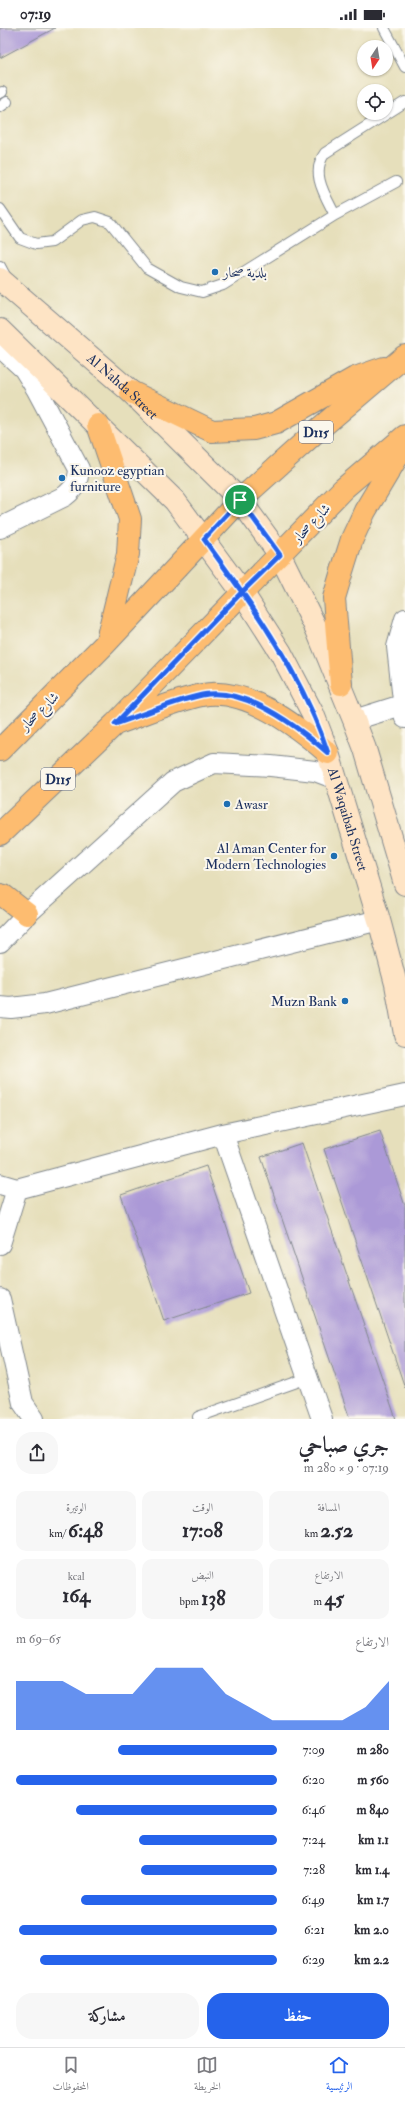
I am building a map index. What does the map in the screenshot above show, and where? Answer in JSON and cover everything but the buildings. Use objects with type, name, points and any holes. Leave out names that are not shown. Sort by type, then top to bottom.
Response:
[{"type":"main road","name":"Al Nahda Street","points":[[6,284],[131,392],[240,500]]},
{"type":"main road","points":[[0,330],[137,462],[175,501],[204,539]]},
{"type":"main road","points":[[131,392],[212,431],[254,429],[276,423],[355,378],[399,361]]},
{"type":"main road","name":"شارع صحار","points":[[0,750],[106,643],[240,500],[298,447],[399,361]]},
{"type":"main road","points":[[98,425],[130,519],[128,554],[106,643]]},
{"type":"main road","name":"شارع صحار","points":[[0,834],[115,724],[343,489],[405,436]]},
{"type":"main road","points":[[340,684],[334,598],[352,539],[362,518],[405,444]]},
{"type":"main road","points":[[240,500],[280,555],[317,630],[365,749],[405,884]]},
{"type":"main road","name":"Al Waqaibah Street","points":[[204,539],[242,592],[281,653],[313,714],[328,753],[379,920],[396,984],[405,1034]]},
{"type":"main road","points":[[115,724],[203,695],[231,694],[271,712],[299,728],[328,753]]},
{"type":"main road","points":[[0,895],[4,896],[27,914]]},
{"type":"street","points":[[0,347],[24,370],[37,390],[79,470],[78,480],[74,490],[65,496],[0,528]]},
{"type":"street","points":[[354,720],[404,709],[397,646],[405,619]]},
{"type":"street","points":[[0,942],[27,914],[173,782],[214,763],[271,766],[315,771],[336,778]]},
{"type":"street","points":[[0,1006],[11,1008],[45,1004],[379,920]]},
{"type":"street","points":[[0,1244],[9,1187],[223,1134],[405,1095]]},
{"type":"street","points":[[223,1134],[322,1419]]},
{"type":"street","points":[[0,1299],[24,1403],[34,1419]]},
{"type":"lane","points":[[384,28],[405,67]]},
{"type":"lane","points":[[335,215],[323,192],[317,171],[320,160],[325,153],[405,102]]},
{"type":"lane","points":[[0,209],[20,238],[36,244],[52,242],[82,220],[95,217],[110,222],[147,268],[181,287],[202,292],[222,285],[335,215],[396,182]]},
{"type":"lane","points":[[0,266],[6,284]]},
{"type":"lane","points":[[198,1417],[308,1378]]},
{"type":"place","name":"بلدية صحار","points":[[215,272]]},
{"type":"place","name":"Kunooz egyptian furniture","points":[[62,478]]},
{"type":"place","name":"Awasr","points":[[227,804]]},
{"type":"place","name":"Al Aman Center for Modern Technologies","points":[[334,856]]},
{"type":"place","name":"Muzn Bank","points":[[345,1001]]},
{"type":"route","points":[[240,500],[204,539],[242,592],[115,724],[203,695],[231,694],[271,712],[299,728],[328,753],[313,714],[281,653],[267,627],[242,592],[280,555],[240,500]]}]
